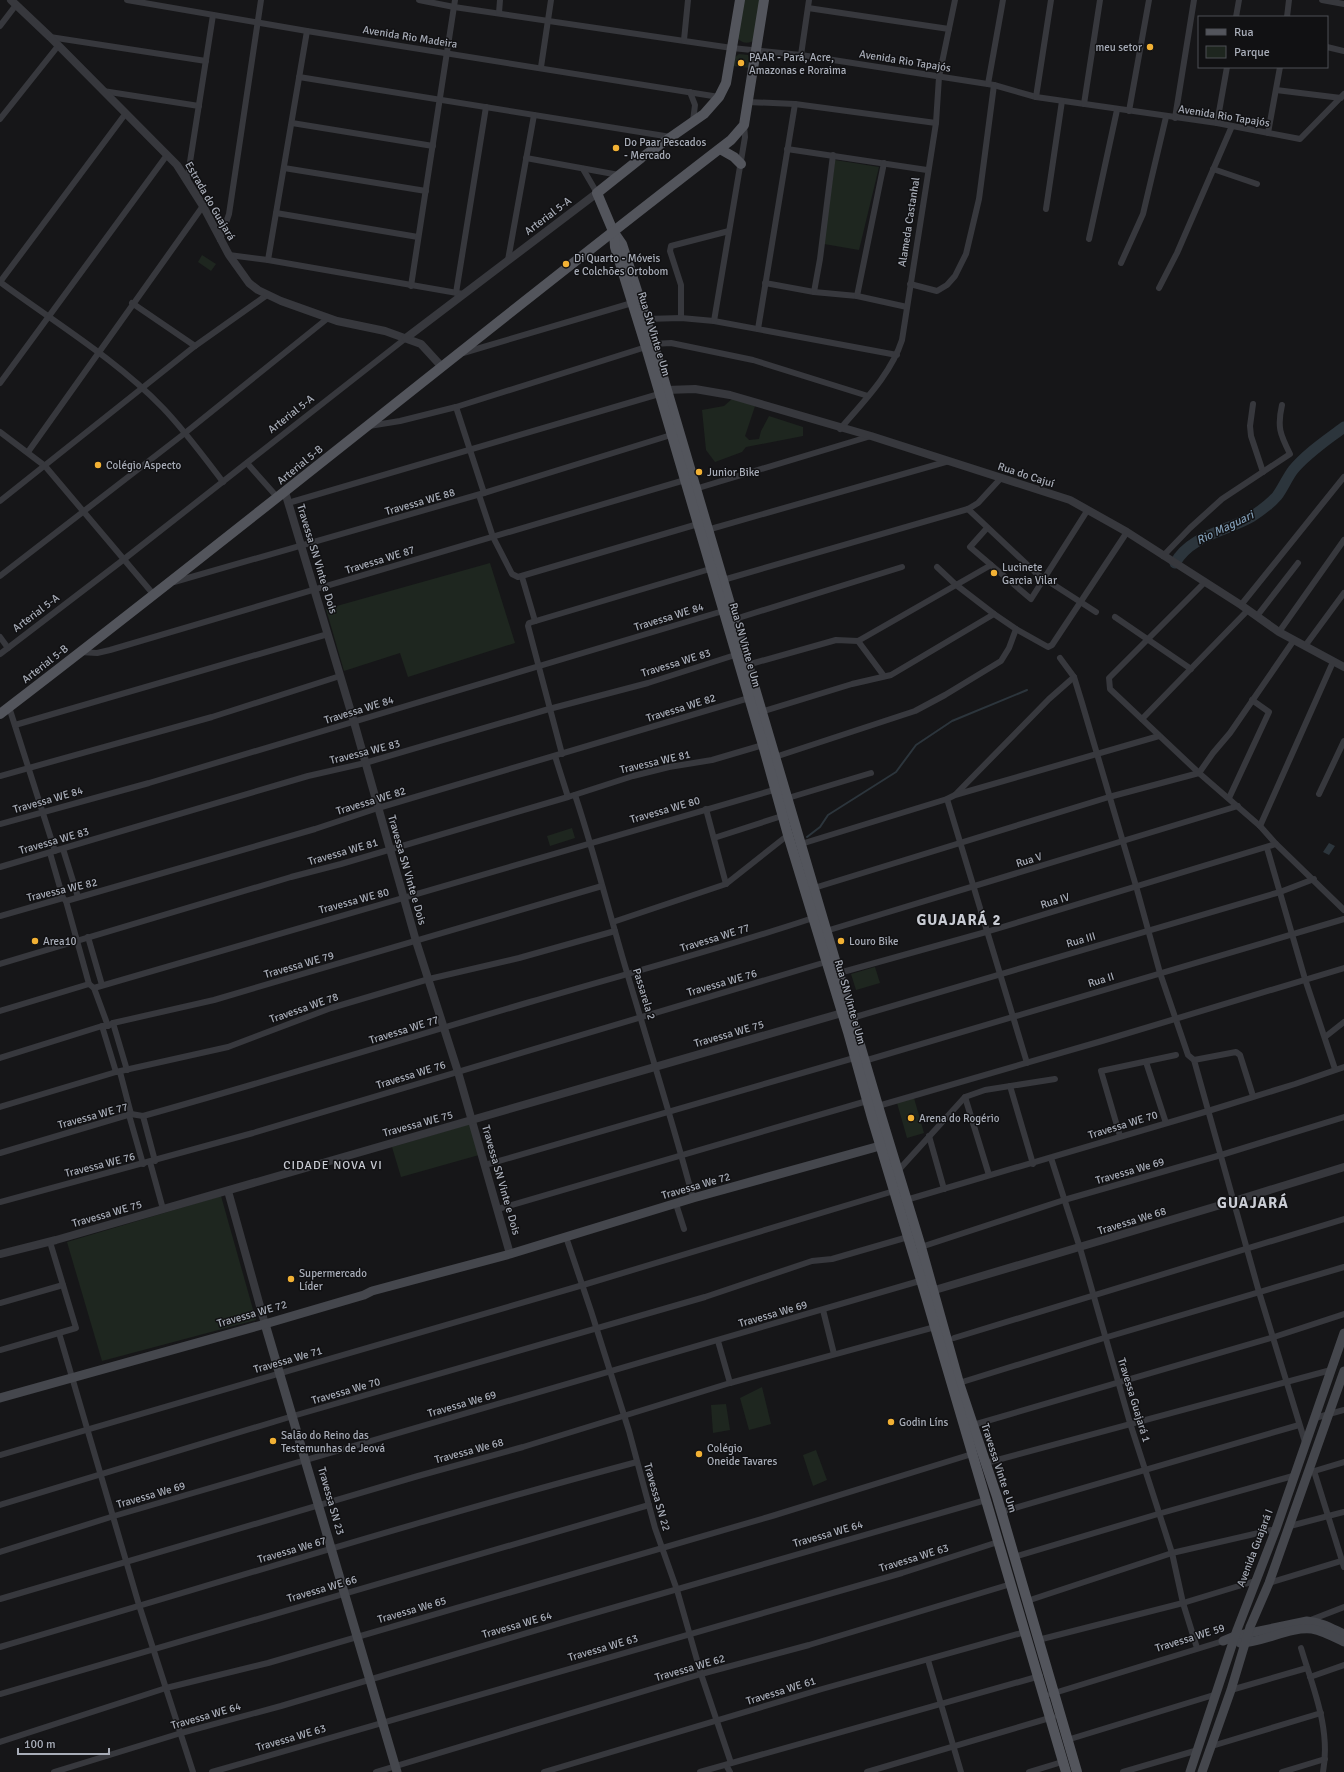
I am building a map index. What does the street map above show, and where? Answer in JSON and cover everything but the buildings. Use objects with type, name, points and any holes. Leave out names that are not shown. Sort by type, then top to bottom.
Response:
[{"type":"main road","points":[[613,231],[597,193],[619,175],[704,114],[719,97],[726,82],[740,0]]},
{"type":"main road","points":[[744,125],[764,0]]},
{"type":"main road","name":"Arterial 5-B","points":[[0,714],[172,582],[613,231],[720,149],[731,140],[744,125]]},
{"type":"main road","points":[[720,149],[734,157],[741,164]]},
{"type":"main road","name":"Rua SN Vinte e Um","points":[[613,231],[615,247],[632,303],[645,330],[663,392],[696,488],[698,524],[710,569],[722,586],[723,611],[763,745],[774,763]]},
{"type":"main road","name":"Rua SN Vinte e Um","points":[[613,231],[622,244],[646,319],[645,330]]},
{"type":"main road","name":"Rua SN Vinte e Um","points":[[663,392],[671,435],[685,480],[708,530],[722,586],[735,620],[762,712],[787,815],[801,844],[878,1106],[885,1144],[894,1175]]},
{"type":"main road","name":"Rua SN Vinte e Um","points":[[780,788],[788,798],[788,835],[842,1012],[867,1101],[885,1144]]},
{"type":"main road","name":"Travessa We 72","points":[[510,1254],[693,1198],[885,1144]]},
{"type":"main road","name":"Travessa Vinte e Um","points":[[894,1175],[894,1191],[908,1237],[920,1261],[1001,1512],[1038,1640],[1043,1675]]},
{"type":"main road","name":"Travessa Vinte e Um","points":[[894,1175],[906,1200],[921,1246],[920,1261]]},
{"type":"main road","name":"Travessa WE 72","points":[[0,1398],[72,1376],[266,1324],[364,1295],[372,1291],[510,1254]]},
{"type":"main road","name":"Travessa Vinte e Um","points":[[936,1314],[935,1327],[1025,1632],[1043,1675],[1056,1716],[1067,1740],[1077,1772]]},
{"type":"main road","name":"Travessa SN 23","points":[[266,1324],[279,1373],[320,1506],[396,1769]]},
{"type":"main road","name":"Avenida Guajará I","points":[[1190,1772],[1199,1750],[1234,1640],[1255,1581],[1276,1529],[1293,1476],[1315,1418],[1344,1333]]},
{"type":"main road","points":[[1202,1772],[1231,1690],[1246,1639],[1311,1472],[1328,1415],[1344,1371]]},
{"type":"main road","points":[[1246,1639],[1307,1621],[1317,1622],[1344,1634]]},
{"type":"main road","points":[[1223,1641],[1310,1629],[1326,1633],[1344,1642]]},
{"type":"main road","name":"Travessa Vinte e Um","points":[[1056,1716],[1062,1762],[1066,1772]]},
{"type":"street","name":"Avenida Rio Madeira","points":[[127,0],[306,31],[541,67],[719,97]]},
{"type":"street","points":[[220,240],[229,214],[261,0]]},
{"type":"street","name":"Avenida Rio Tapajós","points":[[419,0],[454,3],[499,13],[732,48],[801,54],[991,85],[1036,97],[1129,112],[1217,123],[1300,138],[1342,96]]},
{"type":"street","points":[[499,13],[500,0]]},
{"type":"street","points":[[541,67],[552,0]]},
{"type":"street","points":[[684,40],[688,0]]},
{"type":"street","points":[[801,54],[809,0]]},
{"type":"street","name":"Alameda Castanhal","points":[[840,429],[868,396],[888,369],[897,354],[902,340],[927,170],[936,123],[939,77],[955,0]]},
{"type":"street","points":[[910,284],[937,292],[947,285],[962,264],[966,254],[979,199],[991,85],[1003,0]]},
{"type":"street","points":[[1036,97],[1051,0]]},
{"type":"street","points":[[1084,104],[1100,0]]},
{"type":"street","points":[[1129,112],[1149,0]]},
{"type":"street","points":[[1175,118],[1194,0]]},
{"type":"street","points":[[1236,16],[1239,0]]},
{"type":"street","points":[[1287,16],[1289,0]]},
{"type":"street","points":[[1322,0],[1344,4]]},
{"type":"street","points":[[0,26],[14,3]]},
{"type":"street","name":"Estrada do Guajará","points":[[14,3],[50,37],[177,165],[229,255],[249,283],[268,295],[328,318],[406,338],[421,344],[442,367]]},
{"type":"street","points":[[411,286],[448,53],[454,3]]},
{"type":"street","points":[[808,8],[949,29]]},
{"type":"street","points":[[187,181],[213,14]]},
{"type":"street","points":[[268,260],[292,123],[306,31]]},
{"type":"street","points":[[50,37],[206,60]]},
{"type":"street","points":[[1,118],[58,46]]},
{"type":"street","points":[[1328,47],[1344,50]]},
{"type":"street","points":[[1217,123],[1227,68]]},
{"type":"street","points":[[1268,133],[1280,68]]},
{"type":"street","points":[[299,77],[671,137]]},
{"type":"street","points":[[103,90],[199,106]]},
{"type":"street","points":[[1276,90],[1342,96]]},
{"type":"street","points":[[690,92],[695,105],[693,122]]},
{"type":"street","points":[[1046,209],[1062,101]]},
{"type":"street","points":[[748,102],[794,104],[936,123]]},
{"type":"street","points":[[758,329],[794,104]]},
{"type":"street","points":[[229,255],[268,260],[459,294],[486,107]]},
{"type":"street","points":[[1089,239],[1117,110]]},
{"type":"street","points":[[126,114],[0,282],[98,352],[142,389],[163,408],[185,433],[223,482]]},
{"type":"street","points":[[508,260],[534,115]]},
{"type":"street","points":[[1121,263],[1143,214],[1166,117]]},
{"type":"street","points":[[292,123],[433,146]]},
{"type":"street","points":[[714,321],[741,164],[745,137],[744,125]]},
{"type":"street","points":[[1159,288],[1177,253],[1232,126]]},
{"type":"street","points":[[787,149],[927,170]]},
{"type":"street","points":[[0,383],[167,155]]},
{"type":"street","points":[[814,292],[820,259],[833,155]]},
{"type":"street","points":[[526,158],[619,175]]},
{"type":"street","points":[[858,296],[884,163]]},
{"type":"street","points":[[284,168],[426,191]]},
{"type":"street","points":[[583,169],[597,193]]},
{"type":"street","points":[[1213,169],[1257,184]]},
{"type":"street","name":"Arterial 5-A","points":[[0,654],[223,482],[406,338],[459,294],[508,260],[597,193]]},
{"type":"street","points":[[28,452],[202,206]]},
{"type":"street","points":[[276,213],[418,238]]},
{"type":"street","points":[[681,318],[682,285],[670,251],[671,246],[729,231]]},
{"type":"street","points":[[765,283],[814,292],[858,296],[907,307]]},
{"type":"street","points":[[0,501],[196,346],[268,295]]},
{"type":"street","points":[[132,303],[196,346]]},
{"type":"street","points":[[460,354],[632,303]]},
{"type":"street","points":[[0,576],[185,433],[328,318]]},
{"type":"street","points":[[646,319],[681,318],[714,321],[897,354]]},
{"type":"street","points":[[368,426],[400,421],[456,407],[650,346],[671,343],[753,360],[868,396]]},
{"type":"street","name":"Rua do Cajuí","points":[[663,392],[695,388],[730,395],[840,429],[871,436],[1070,500],[1127,532],[1248,610],[1279,632],[1344,668]]},
{"type":"street","points":[[288,503],[663,392]]},
{"type":"street","points":[[1252,404],[1250,426],[1251,436],[1263,472]]},
{"type":"street","points":[[1163,556],[1222,499],[1290,454],[1278,422],[1282,405]]},
{"type":"street","points":[[456,407],[493,536],[514,576],[522,577],[698,524]]},
{"type":"street","points":[[0,432],[45,466],[154,596]]},
{"type":"street","name":"Travessa WE 88","points":[[172,582],[482,494],[671,435]]},
{"type":"street","points":[[696,488],[871,436]]},
{"type":"street","points":[[708,530],[949,461]]},
{"type":"street","points":[[247,463],[282,495]]},
{"type":"street","points":[[1240,605],[1344,477]]},
{"type":"street","points":[[722,586],[968,508],[978,503],[1001,478]]},
{"type":"street","name":"Travessa WE 87","points":[[80,652],[103,652],[314,591],[493,536],[685,480]]},
{"type":"street","name":"Travessa SN Vinte e Dois","points":[[282,495],[288,503],[302,546],[416,941],[430,979],[458,1072],[510,1254]]},
{"type":"street","points":[[968,508],[987,528],[1045,579],[1096,612]]},
{"type":"street","points":[[987,528],[970,547],[1031,599],[1087,510]]},
{"type":"street","points":[[937,567],[955,584],[994,614],[1047,647],[1052,645],[1127,532]]},
{"type":"street","points":[[1279,632],[1344,540]]},
{"type":"street","points":[[1257,616],[1298,564]]},
{"type":"street","points":[[747,664],[836,640],[858,641],[955,584],[991,565]]},
{"type":"street","points":[[735,620],[902,568]]},
{"type":"street","points":[[568,797],[549,709],[528,626],[530,623],[535,621],[710,569]]},
{"type":"street","points":[[522,577],[535,621]]},
{"type":"street","points":[[1205,582],[1147,638],[1109,678],[1112,691],[1198,773],[1260,826],[1276,844],[1314,879],[1344,910]]},
{"type":"street","points":[[1305,646],[1344,593]]},
{"type":"street","points":[[1142,719],[1248,610]]},
{"type":"street","name":"Travessa WE 84","points":[[0,824],[150,783],[723,611]]},
{"type":"street","points":[[762,712],[891,674],[994,614]]},
{"type":"street","points":[[1115,617],[1190,669]]},
{"type":"street","points":[[774,763],[907,715],[945,695],[1001,661],[1009,648],[1016,629]]},
{"type":"street","points":[[15,725],[328,634]]},
{"type":"street","points":[[0,637],[8,648]]},
{"type":"street","points":[[814,888],[1109,797],[1198,773],[1212,753],[1230,733],[1294,640]]},
{"type":"street","points":[[858,641],[884,676]]},
{"type":"street","name":"Travessa WE 83","points":[[0,867],[308,776],[365,763],[549,709],[648,683],[736,655]]},
{"type":"street","points":[[1060,658],[1074,677],[1174,1019],[1188,1055],[1194,1060],[1259,1292],[1305,1442]]},
{"type":"street","points":[[1260,826],[1333,662]]},
{"type":"street","points":[[0,776],[212,717],[340,676]]},
{"type":"street","points":[[955,795],[1049,699],[1074,677]]},
{"type":"street","name":"Travessa WE 82","points":[[0,916],[64,899],[78,897],[315,829],[378,808],[749,698]]},
{"type":"street","points":[[1229,798],[1269,712],[1252,700]]},
{"type":"street","points":[[9,707],[42,812],[76,941],[92,986],[127,1070]]},
{"type":"street","points":[[801,844],[947,799],[955,795],[1159,736]]},
{"type":"street","points":[[1319,794],[1344,741]]},
{"type":"street","name":"Travessa WE 81","points":[[0,964],[575,795],[633,776],[669,767],[712,760],[763,745]]},
{"type":"street","points":[[788,798],[871,774]]},
{"type":"street","name":"Travessa WE 80","points":[[0,1011],[92,986],[102,985],[780,788]]},
{"type":"street","name":"Passarela 2","points":[[575,795],[590,842],[640,1018],[669,1111],[693,1198]]},
{"type":"street","points":[[947,799],[986,932],[1027,1063]]},
{"type":"street","name":"Rua V","points":[[826,932],[1238,806]]},
{"type":"street","points":[[706,809],[726,884]]},
{"type":"street","points":[[714,838],[787,815]]},
{"type":"street","points":[[613,922],[726,884],[788,835]]},
{"type":"street","name":"Rua IV","points":[[839,973],[986,932],[1267,848],[1276,844]]},
{"type":"street","points":[[1267,848],[1305,979],[1335,1069]]},
{"type":"street","points":[[63,849],[78,897]]},
{"type":"street","name":"Rua III","points":[[852,1018],[1280,892],[1314,879]]},
{"type":"street","name":"Travessa WE 79","points":[[0,1058],[108,1025],[214,1000],[602,886]]},
{"type":"street","name":"Travessa WE 77","points":[[0,1153],[130,1115],[143,1116],[627,974],[725,947],[813,918]]},
{"type":"street","name":"Rua II","points":[[864,1061],[1292,934],[1344,920]]},
{"type":"street","name":"Travessa WE 78","points":[[0,1107],[118,1072],[228,1047],[325,1010],[430,979],[519,958],[615,931]]},
{"type":"street","points":[[88,937],[102,985]]},
{"type":"street","name":"Travessa WE 76","points":[[0,1202],[254,1133],[826,962]]},
{"type":"street","points":[[878,1106],[1344,968]]},
{"type":"street","name":"Travessa WE 75","points":[[0,1254],[50,1242],[228,1191],[842,1012]]},
{"type":"street","points":[[1325,1037],[1344,1022]]},
{"type":"street","points":[[108,1025],[118,1072],[143,1164]]},
{"type":"street","points":[[1194,1060],[1232,1051],[1236,1052],[1240,1055],[1253,1096]]},
{"type":"street","points":[[1120,1136],[1101,1071],[1176,1055]]},
{"type":"street","points":[[485,1165],[854,1058]]},
{"type":"street","points":[[1146,1062],[1166,1123]]},
{"type":"street","name":"Travessa WE 70","points":[[906,1200],[989,1175],[1033,1164],[1120,1136],[1208,1112],[1344,1067]]},
{"type":"street","points":[[894,1175],[965,1097],[978,1091],[1055,1079]]},
{"type":"street","points":[[1010,1086],[1033,1164]]},
{"type":"street","points":[[965,1097],[989,1175]]},
{"type":"street","points":[[498,1209],[867,1101]]},
{"type":"street","points":[[143,1116],[163,1209]]},
{"type":"street","name":"Travessa We 69","points":[[921,1246],[1064,1200],[1221,1155],[1344,1117]]},
{"type":"street","points":[[929,1136],[944,1189]]},
{"type":"street","name":"Travessa Guajará 1","points":[[1051,1158],[1080,1248],[1104,1338],[1119,1383],[1144,1470],[1172,1554],[1183,1603],[1197,1648]]},
{"type":"street","name":"Travessa We 68","points":[[929,1292],[1234,1202],[1344,1167]]},
{"type":"street","name":"Travessa SN 23","points":[[228,1191],[266,1324]]},
{"type":"street","points":[[583,1285],[894,1191]]},
{"type":"street","points":[[676,1204],[684,1230]]},
{"type":"street","points":[[954,1338],[1344,1219]]},
{"type":"street","name":"Travessa SN 22","points":[[566,1237],[583,1285],[624,1416],[649,1505],[677,1590],[701,1674],[717,1720],[730,1772]]},
{"type":"street","points":[[597,1329],[705,1297],[812,1261],[832,1259],[908,1237]]},
{"type":"street","points":[[0,1350],[76,1328],[50,1242]]},
{"type":"street","points":[[959,1383],[1104,1338],[1344,1267]]},
{"type":"street","name":"Travessa We 69","points":[[0,1552],[114,1516],[925,1280]]},
{"type":"street","points":[[0,1303],[63,1285]]},
{"type":"street","name":"Travessa We 71","points":[[0,1455],[583,1285]]},
{"type":"street","points":[[823,1310],[834,1354]]},
{"type":"street","points":[[972,1425],[1274,1337],[1344,1314]]},
{"type":"street","points":[[624,1416],[730,1383],[935,1327]]},
{"type":"street","name":"Travessa We 70","points":[[101,1474],[293,1416],[597,1329]]},
{"type":"street","points":[[59,1333],[114,1516],[139,1606],[154,1648],[193,1772]]},
{"type":"street","points":[[718,1341],[730,1383]]},
{"type":"street","points":[[986,1463],[1331,1370]]},
{"type":"street","points":[[1315,1418],[1344,1410]]},
{"type":"street","name":"Travessa We 68","points":[[320,1506],[624,1416]]},
{"type":"street","points":[[1001,1512],[1299,1425]]},
{"type":"street","name":"Travessa We 65","points":[[166,1688],[268,1663],[772,1516],[972,1454]]},
{"type":"street","name":"Travessa We 67","points":[[0,1647],[536,1489],[637,1462]]},
{"type":"street","points":[[1269,1583],[1343,1563],[1311,1472],[1344,1462]]},
{"type":"street","points":[[0,1505],[101,1474]]},
{"type":"street","points":[[1014,1557],[1293,1476]]},
{"type":"street","name":"Travessa WE 64","points":[[54,1772],[181,1733],[986,1500]]},
{"type":"street","name":"Travessa WE 66","points":[[0,1694],[345,1592],[444,1566],[649,1505]]},
{"type":"street","points":[[0,1599],[320,1506]]},
{"type":"street","points":[[1290,1526],[1344,1512]]},
{"type":"street","points":[[1027,1601],[1172,1554],[1276,1529]]},
{"type":"street","name":"Travessa WE 63","points":[[212,1772],[902,1573],[998,1542]]},
{"type":"street","points":[[1038,1640],[1183,1603],[1255,1581]]},
{"type":"street","name":"Travessa WE 62","points":[[376,1772],[396,1769],[701,1674],[809,1645],[1011,1584]]},
{"type":"street","points":[[1307,1621],[1344,1608]]},
{"type":"street","name":"Travessa WE 61","points":[[544,1772],[822,1689],[1025,1632]]},
{"type":"street","name":"Travessa WE 59","points":[[1049,1695],[1223,1641]]},
{"type":"street","points":[[1301,1648],[1321,1713],[1325,1759],[1323,1772]]},
{"type":"street","points":[[928,1660],[961,1772]]},
{"type":"street","points":[[1310,1677],[1344,1665]]},
{"type":"street","points":[[1231,1690],[1307,1668]]},
{"type":"street","points":[[700,1772],[1043,1675]]},
{"type":"street","points":[[0,1742],[166,1688]]},
{"type":"street","points":[[1067,1740],[1217,1694]]},
{"type":"street","points":[[1212,1746],[1321,1713]]},
{"type":"street","points":[[867,1772],[1056,1716]]},
{"type":"street","points":[[1123,1772],[1199,1750]]},
{"type":"street","points":[[1282,1772],[1325,1759]]},
{"type":"street","points":[[1030,1772],[1062,1762]]},
{"type":"green space","points":[[740,0],[764,0],[757,39],[747,43],[739,40],[734,34]]},
{"type":"green space","points":[[739,54],[748,55],[750,59],[749,68],[733,66],[735,57]]},
{"type":"green space","points":[[835,160],[879,167],[859,250],[824,244]]},
{"type":"green space","points":[[202,255],[216,264],[211,271],[198,262]]},
{"type":"green space","points":[[733,398],[755,406],[745,436],[749,440],[759,439],[761,431],[769,416],[803,427],[803,436],[746,447],[742,452],[715,462],[706,450],[702,410],[724,406]]},
{"type":"green space","points":[[490,563],[515,643],[408,677],[400,653],[344,671],[326,609]]},
{"type":"green space","points":[[572,828],[575,838],[550,846],[547,836]]},
{"type":"green space","points":[[875,967],[880,983],[856,990],[851,974]]},
{"type":"green space","name":"Arena do Rogério","points":[[914,1098],[924,1133],[907,1138],[897,1103]]},
{"type":"green space","points":[[470,1124],[479,1155],[401,1177],[392,1147]]},
{"type":"green space","points":[[221,1196],[256,1320],[102,1361],[67,1242]]},
{"type":"green space","points":[[762,1387],[771,1424],[749,1430],[740,1398]]},
{"type":"green space","points":[[726,1404],[730,1430],[713,1433],[711,1405]]},
{"type":"green space","points":[[816,1450],[827,1480],[813,1486],[803,1455]]},
{"type":"shaded area","points":[[1329,843],[1335,846],[1329,855],[1323,852]]},
{"type":"waterway","name":"Rio Maguari","points":[[1175,563],[1190,546],[1199,540],[1251,517],[1272,502],[1291,473],[1304,458],[1344,427]]},
{"type":"waterway","points":[[807,837],[820,827],[828,815],[896,772],[916,745],[952,721],[1027,690]]},
{"type":"place","name":"meu setor","points":[[1150,47]]},
{"type":"place","name":"PAAR - Pará, Acre, Amazonas e Roraima","points":[[741,63]]},
{"type":"place","name":"Do Paar Pescados - Mercado","points":[[616,148]]},
{"type":"place","name":"Di Quarto - Móveis e Colchões Ortobom","points":[[566,264]]},
{"type":"place","name":"Colégio Aspecto","points":[[98,465]]},
{"type":"place","name":"Junior Bike","points":[[699,472]]},
{"type":"place","name":"Lucinete Garcia Vilar","points":[[994,573]]},
{"type":"place","name":"Area10","points":[[35,941]]},
{"type":"place","name":"Louro Bike","points":[[841,941]]},
{"type":"place","name":"Arena do Rogério","points":[[911,1118]]},
{"type":"place","name":"Supermercado Líder","points":[[291,1279]]},
{"type":"place","name":"Godin Líns","points":[[891,1422]]},
{"type":"place","name":"Salão do Reino das Testemunhas de Jeová","points":[[273,1441]]},
{"type":"place","name":"Colégio Oneide Tavares","points":[[699,1454]]},
{"type":"district","name":"GUAJARÁ 2","points":[[959,920]]},
{"type":"district","name":"CIDADE NOVA VI","points":[[333,1165]]},
{"type":"district","name":"GUAJARÁ","points":[[1253,1203]]}]
